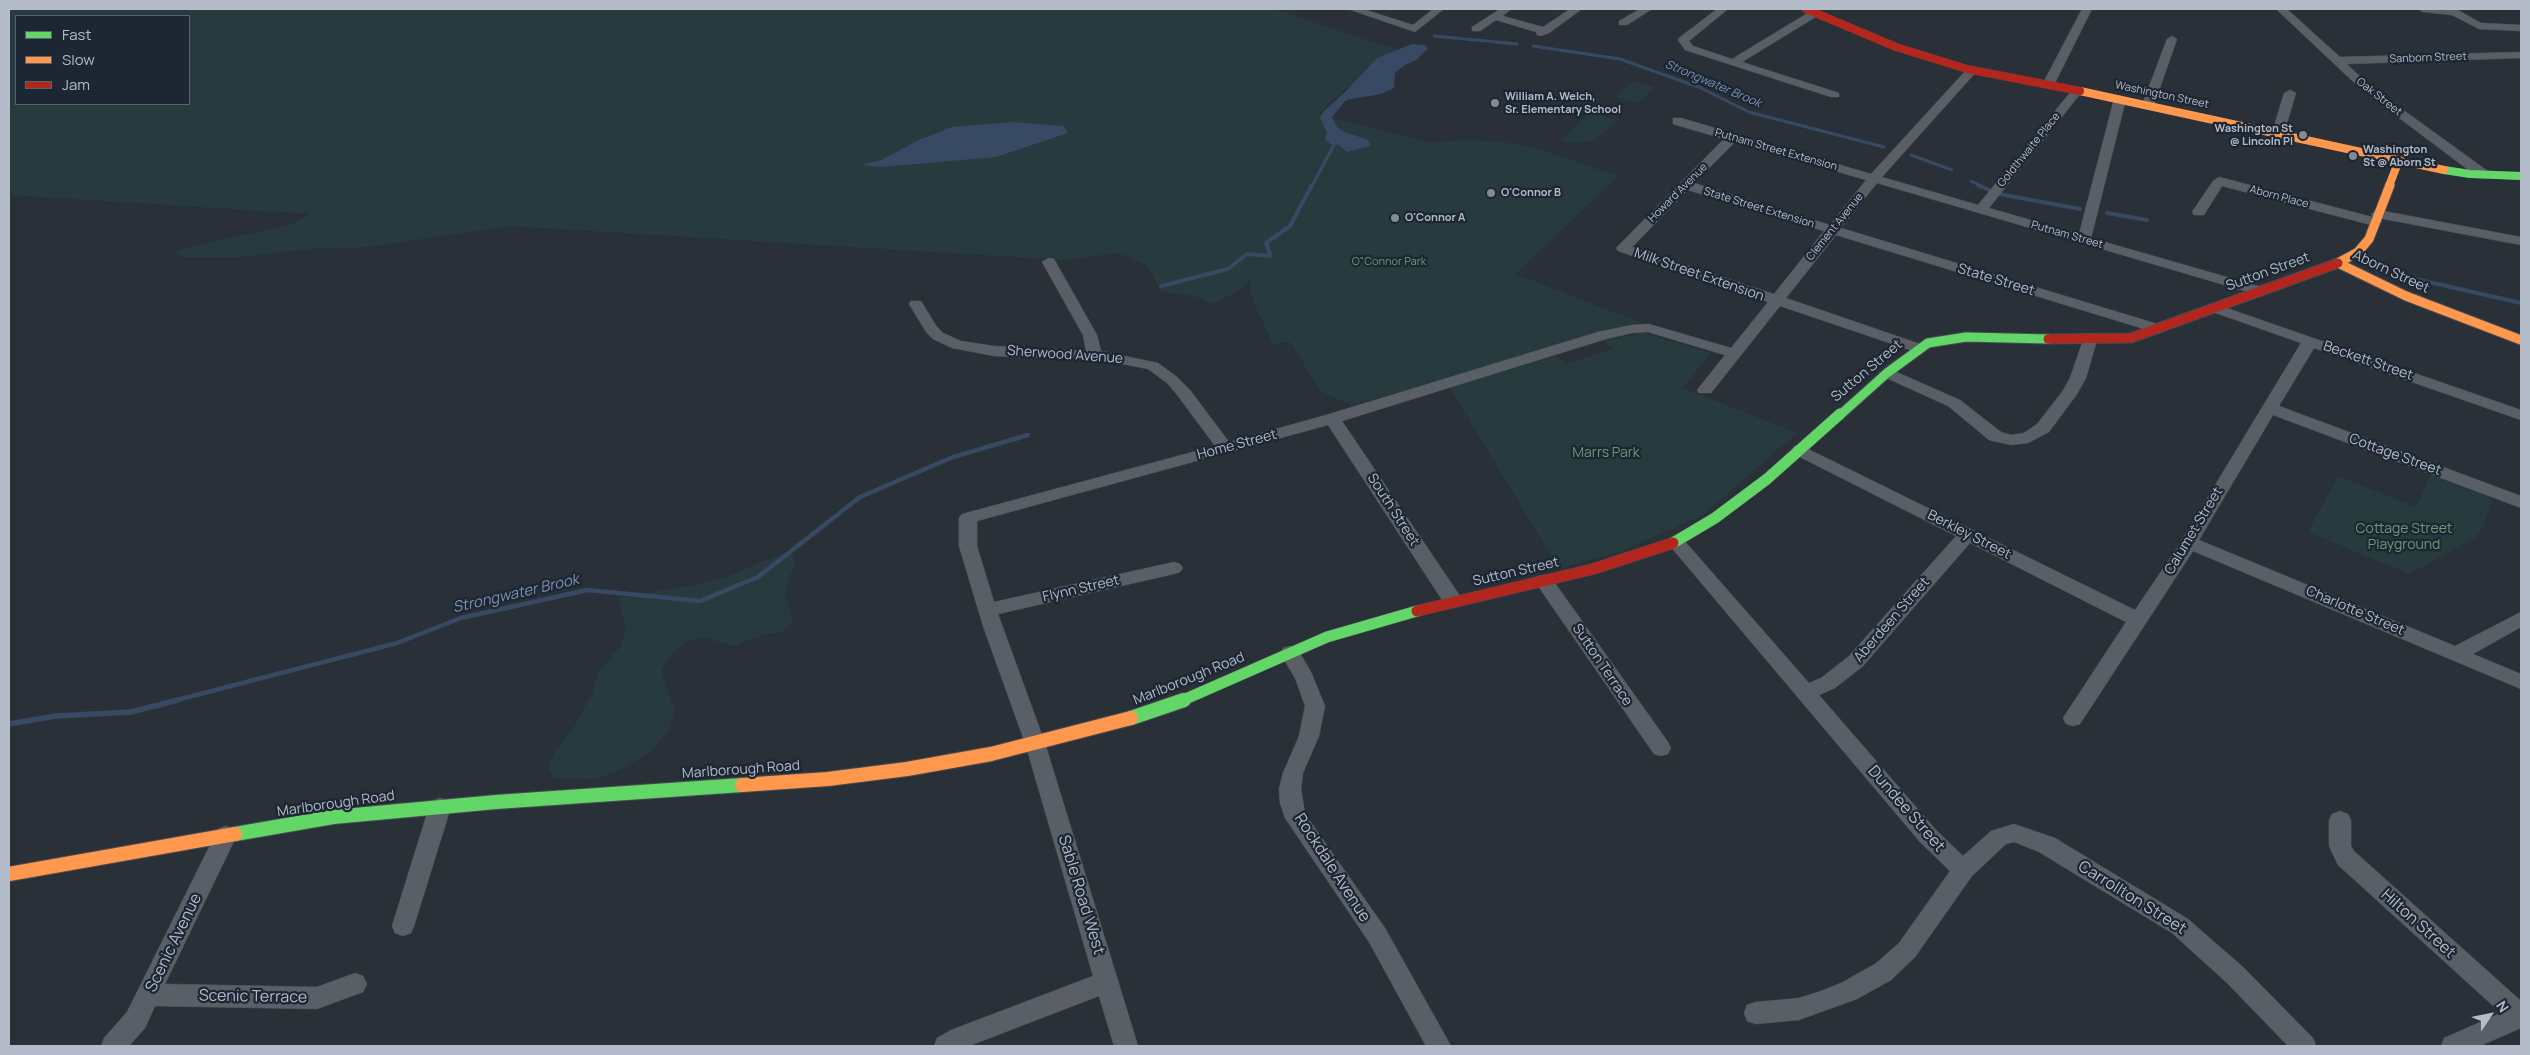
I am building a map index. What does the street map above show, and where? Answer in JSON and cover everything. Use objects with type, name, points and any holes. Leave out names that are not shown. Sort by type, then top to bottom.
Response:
[{"type":"street","points":[[1353,9],[1415,29],[1439,9]]},
{"type":"street","points":[[1476,29],[1508,9]]},
{"type":"street","points":[[1496,16],[1543,32],[1577,9]]},
{"type":"street","points":[[1623,23],[1647,9]]},
{"type":"street","points":[[1724,9],[1682,40],[1689,48],[1835,95]]},
{"type":"street","points":[[2048,85],[2087,9]]},
{"type":"street","name":"Oak Street","points":[[2281,9],[2335,61],[2392,108],[2484,175]]},
{"type":"street","points":[[2423,9],[2451,10],[2470,22],[2484,27],[2516,48]]},
{"type":"street","points":[[1733,63],[1810,11]]},
{"type":"street","name":"Washington Street","points":[[1810,11],[1896,47],[1972,70],[2120,99],[2456,172],[2521,176]]},
{"type":"street","points":[[2484,27],[2521,28]]},
{"type":"street","points":[[2148,105],[2172,39]]},
{"type":"street","name":"Sanborn Street","points":[[2335,61],[2516,48]]},
{"type":"street","name":"Clement Avenue","points":[[1705,390],[1774,301],[1874,178],[1972,70]]},
{"type":"street","name":"Goldthwaite Place","points":[[1981,209],[2077,91]]},
{"type":"street","points":[[2278,133],[2290,93]]},
{"type":"street","points":[[2084,240],[2120,99]]},
{"type":"street","name":"Putnam Street Extension","points":[[1677,121],[1874,178]]},
{"type":"street","name":"Howard Avenue","points":[[1623,248],[1732,138]]},
{"type":"street","name":"Aborn Street","points":[[2338,263],[2364,248],[2399,160]]},
{"type":"street","name":"Putnam Street","points":[[1874,178],[2260,291]]},
{"type":"street","name":"Aborn Place","points":[[2199,212],[2219,181],[2376,218]]},
{"type":"street","name":"State Street Extension","points":[[1686,185],[1832,230]]},
{"type":"street","points":[[2376,218],[2521,241]]},
{"type":"street","name":"State Street","points":[[1832,230],[2159,329]]},
{"type":"street","name":"Milk Street Extension","points":[[1623,248],[1774,301],[1918,348]]},
{"type":"street","points":[[1048,262],[1090,335],[1094,354]]},
{"type":"street","name":"Aborn Street","points":[[2338,263],[2406,296],[2521,340]]},
{"type":"street","name":"Sutton Street","points":[[1453,601],[1544,581],[1630,559],[1676,542],[1731,507],[1800,450],[1886,373],[1918,348],[1941,340],[1966,338],[2090,340],[2131,338],[2338,263]]},
{"type":"street","name":"Sherwood Avenue","points":[[916,304],[931,329],[938,336],[957,346],[994,351],[1094,354],[1133,360],[1153,366],[1163,372],[1184,393],[1225,448]]},
{"type":"street","name":"Beckett Street","points":[[2215,308],[2521,415]]},
{"type":"street","name":"Home Street","points":[[1035,743],[988,610],[968,546],[968,518],[1332,418],[1603,335],[1632,329],[1654,329],[1733,353]]},
{"type":"street","points":[[1886,373],[1954,402],[1995,436],[2019,440],[2038,433],[2070,394],[2078,378],[2090,340]]},
{"type":"street","name":"Calumet Street","points":[[2074,718],[2188,542],[2310,341]]},
{"type":"street","name":"Cottage Street","points":[[2269,408],[2521,502]]},
{"type":"street","name":"South Street","points":[[1332,418],[1453,601]]},
{"type":"street","name":"Berkley Street","points":[[1800,450],[2138,620]]},
{"type":"street","name":"Aberdeen Street","points":[[1806,693],[1828,683],[1856,662],[1968,534]]},
{"type":"street","name":"Dundee Street","points":[[1676,542],[1928,836],[1950,858],[1964,868]]},
{"type":"street","name":"Charlotte Street","points":[[2188,542],[2521,682]]},
{"type":"street","name":"Flynn Street","points":[[988,610],[1174,568]]},
{"type":"street","name":"Sutton Terrace","points":[[1544,581],[1661,748]]},
{"type":"street","name":"Marlborough Road","points":[[9,874],[341,816],[828,779],[957,761],[1035,743],[1161,709],[1290,653],[1353,629],[1453,601]]},
{"type":"street","points":[[2457,654],[2521,619]]},
{"type":"street","name":"Rockdale Avenue","points":[[1290,653],[1308,684],[1315,706],[1310,736],[1293,773],[1290,789],[1291,803],[1296,818],[1377,935],[1439,1046]]},
{"type":"street","name":"Sable Road West","points":[[1035,743],[1126,1046]]},
{"type":"street","points":[[403,926],[440,808]]},
{"type":"street","name":"Hilton Street","points":[[2340,820],[2340,846],[2346,858],[2521,1016]]},
{"type":"street","name":"Carrollton Street","points":[[1964,868],[1998,837],[2008,833],[2021,834],[2047,845],[2180,926],[2235,975],[2304,1046]]},
{"type":"street","name":"Scenic Avenue","points":[[113,1046],[136,1020],[226,835]]},
{"type":"street","points":[[1756,1013],[1799,1009],[1821,1002],[1849,991],[1882,972],[1907,950],[1964,868]]},
{"type":"street","points":[[946,1046],[960,1038],[1108,982]]},
{"type":"street","name":"Scenic Terrace","points":[[148,995],[317,998],[355,984]]},
{"type":"street","points":[[2453,1046],[2521,1016]]},
{"type":"green space","name":"O\"Connor Park","points":[[9,9],[223,9],[220,11],[225,9],[1274,9],[1401,51],[1343,91],[1318,114],[1430,143],[1463,140],[1502,142],[1536,148],[1618,176],[1516,274],[1639,322],[1353,405],[1321,392],[1290,342],[1273,344],[1253,301],[1250,289],[1251,279],[1240,290],[1214,304],[1194,296],[1162,292],[1146,265],[1118,253],[1064,260],[509,226],[369,247],[307,249],[241,257],[180,257],[175,254],[180,249],[289,225],[310,214],[9,195]]},
{"type":"green space","points":[[1634,81],[1655,87],[1637,103],[1615,97]]},
{"type":"green space","points":[[1591,112],[1617,120],[1603,134],[1591,141],[1566,143],[1561,139]]},
{"type":"green space","name":"Marrs Park","points":[[1643,333],[1711,353],[1683,388],[1797,433],[1703,515],[1622,551],[1559,569],[1450,388],[1556,356],[1566,364],[1613,349],[1604,341]]},
{"type":"green space","name":"Cottage Street Playground","points":[[2431,475],[2493,499],[2481,531],[2473,539],[2409,574],[2308,532],[2338,476],[2416,507]]},
{"type":"green space","points":[[790,551],[796,563],[790,575],[785,593],[793,621],[789,627],[778,633],[765,634],[735,646],[701,637],[687,642],[670,655],[662,670],[675,710],[668,732],[649,753],[622,769],[596,779],[555,778],[548,769],[555,751],[576,724],[593,692],[598,672],[620,647],[626,631],[619,603],[622,597],[695,585],[726,577]]},
{"type":"water","points":[[1412,44],[1425,45],[1428,49],[1416,60],[1405,65],[1395,73],[1394,88],[1381,94],[1346,100],[1332,117],[1337,127],[1344,132],[1366,139],[1370,142],[1370,146],[1347,152],[1339,145],[1330,144],[1325,139],[1327,133],[1320,117],[1325,110],[1377,58]]},
{"type":"water","points":[[1014,122],[1064,126],[1068,133],[996,157],[881,167],[861,165],[881,160],[921,139],[952,127]]},
{"type":"waterway","name":"Strongwater Brook","points":[[1434,36],[1517,44]]},
{"type":"waterway","name":"Strongwater Brook","points":[[1533,46],[1620,59],[1701,88],[1749,112],[1884,147]]},
{"type":"waterway","name":"Strongwater Brook","points":[[1312,186],[1336,141]]},
{"type":"waterway","name":"Strongwater Brook","points":[[1911,155],[1952,170]]},
{"type":"waterway","name":"Strongwater Brook","points":[[1971,181],[1981,186]]},
{"type":"waterway","name":"Strongwater Brook","points":[[1161,286],[1228,269],[1247,254],[1271,256],[1266,243],[1290,226],[1312,185]]},
{"type":"waterway","name":"Strongwater Brook","points":[[1978,185],[1989,190]]},
{"type":"waterway","name":"Strongwater Brook","points":[[1999,194],[2080,209]]},
{"type":"waterway","name":"Strongwater Brook","points":[[2107,213],[2147,220]]},
{"type":"waterway","name":"Strongwater Brook","points":[[2376,270],[2521,303]]},
{"type":"waterway","name":"Strongwater Brook","points":[[173,701],[397,643],[461,618],[587,590],[700,601],[758,577],[860,497],[953,457],[1028,435]]},
{"type":"waterway","name":"Strongwater Brook","points":[[9,724],[56,716],[131,712],[178,700]]},
{"type":"traffic: fast","points":[[2444,170],[2470,174],[2521,176]]},
{"type":"traffic: fast","points":[[1673,543],[1715,518],[1767,479],[1887,373],[1928,343],[1966,337],[2048,339]]},
{"type":"traffic: fast","points":[[1131,718],[1184,700],[1327,637],[1417,611]]},
{"type":"traffic: fast","points":[[235,834],[333,817],[496,802],[742,785]]},
{"type":"traffic: slow","points":[[2080,91],[2444,170]]},
{"type":"traffic: slow","points":[[2399,160],[2369,239],[2358,252],[2338,263],[2406,296],[2521,340]]},
{"type":"traffic: slow","points":[[742,785],[828,779],[907,769],[991,754],[1131,718]]},
{"type":"traffic: slow","points":[[9,874],[235,834]]},
{"type":"traffic: jam","points":[[1806,9],[1896,47],[1967,69],[2080,91]]},
{"type":"traffic: jam","points":[[2048,339],[2131,338],[2338,263]]},
{"type":"traffic: jam","points":[[1417,611],[1593,569],[1673,543]]},
{"type":"place","name":"William A. Welch, Sr. Elementary School","points":[[1495,103]]},
{"type":"place","name":"Washington St @ Lincoln Pl","points":[[2303,135]]},
{"type":"place","name":"Washington St @ Aborn St","points":[[2353,156]]},
{"type":"place","name":"O'Connor B","points":[[1491,193]]},
{"type":"place","name":"O'Connor A","points":[[1395,218]]}]
